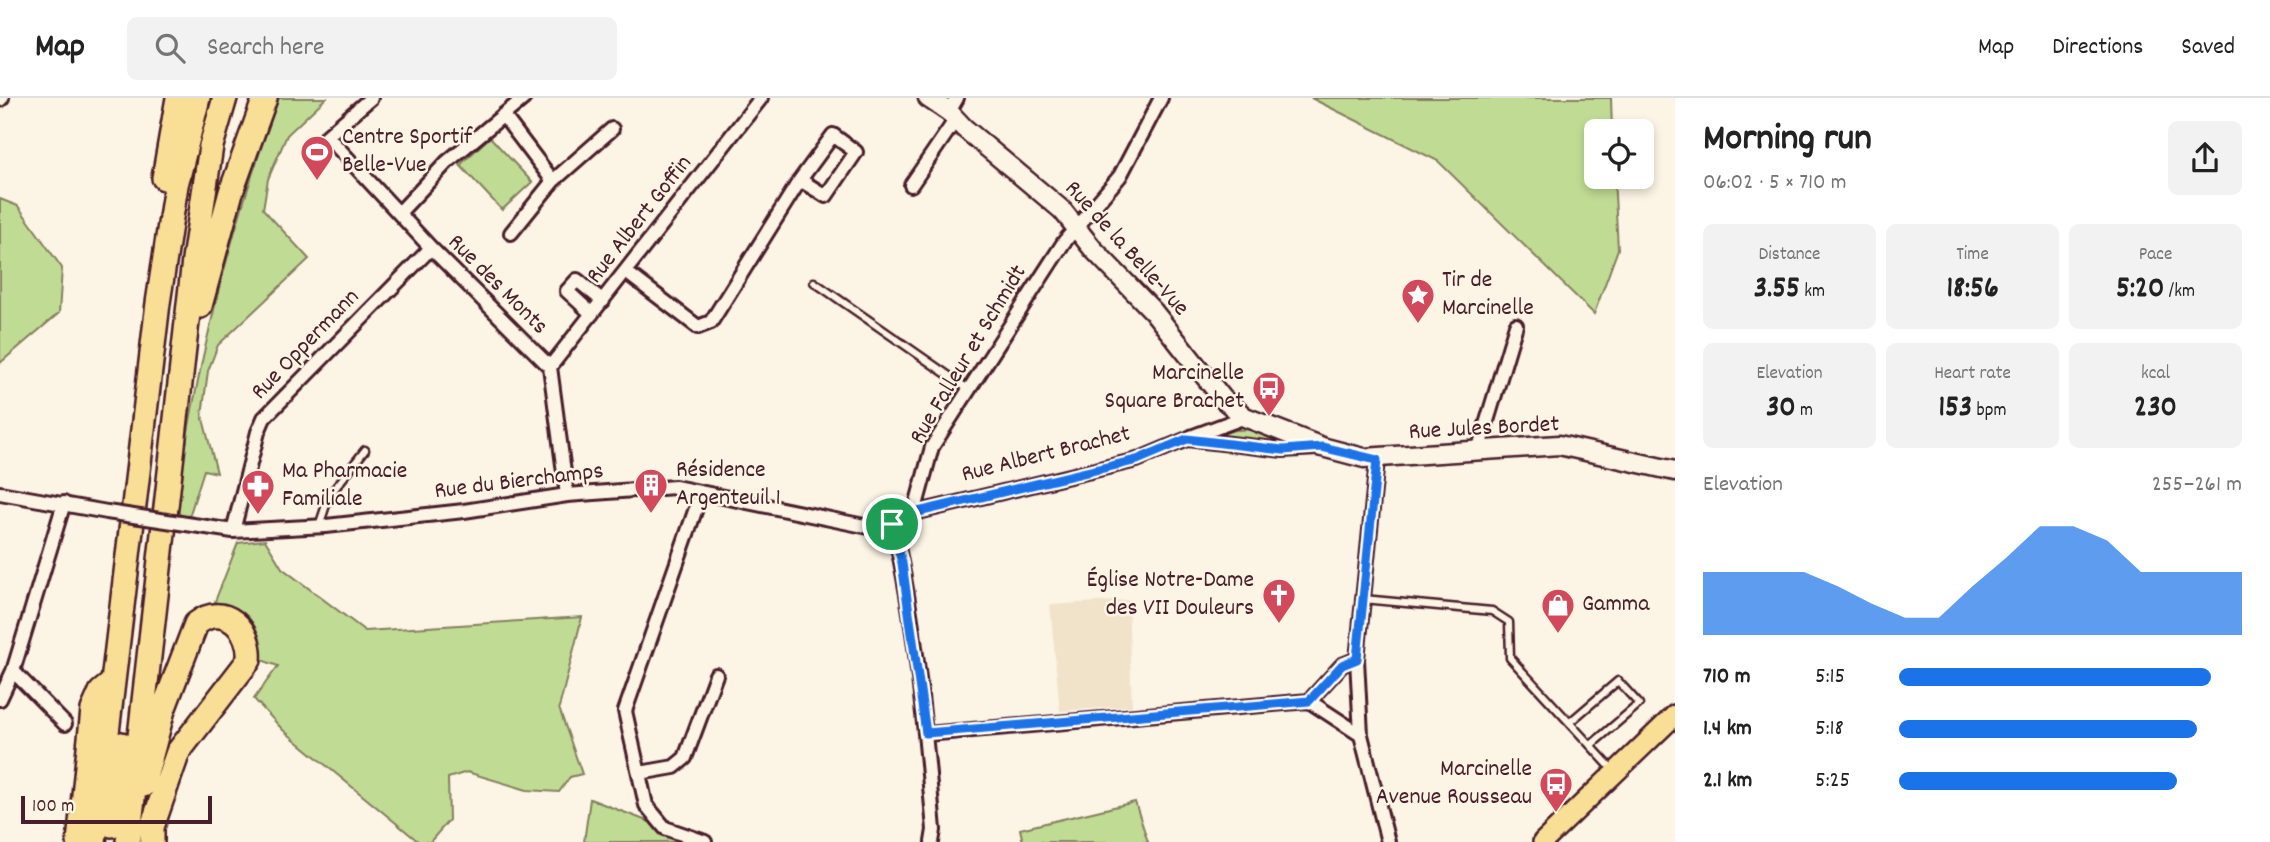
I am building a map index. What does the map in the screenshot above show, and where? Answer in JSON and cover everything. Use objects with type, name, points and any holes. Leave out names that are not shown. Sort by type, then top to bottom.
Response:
[{"type":"highway","points":[[155,333],[147,302],[178,98]]},
{"type":"highway","points":[[94,842],[155,333],[176,185],[198,98]]},
{"type":"highway","points":[[122,838],[146,741],[181,369],[194,260],[211,146],[225,98]]},
{"type":"highway","points":[[181,369],[192,342],[230,192],[265,98]]},
{"type":"highway","points":[[122,838],[180,286],[194,260]]},
{"type":"highway","points":[[146,741],[196,624],[217,615],[231,618],[243,631],[250,651],[249,660],[178,752],[152,827],[152,842]]},
{"type":"highway","points":[[79,842],[93,710],[101,692],[114,681]]},
{"type":"main road","points":[[1542,842],[1675,715]]},
{"type":"street","name":"Rue des Monts","points":[[371,98],[327,136],[431,248],[550,367],[567,495]]},
{"type":"street","points":[[399,214],[447,162],[524,98]]},
{"type":"street","name":"Rue Albert Goffin","points":[[550,367],[761,98]]},
{"type":"street","name":"Rue de la Belle-Vue","points":[[928,98],[954,109],[1062,210],[1093,249],[1153,311],[1223,399],[1245,417]]},
{"type":"street","name":"Rue Falleur et Schmidt","points":[[914,513],[932,447],[1077,227],[1120,176],[1161,98]]},
{"type":"street","points":[[911,185],[954,109]]},
{"type":"street","points":[[503,115],[553,181]]},
{"type":"street","points":[[510,233],[553,181],[612,129]]},
{"type":"street","points":[[626,272],[698,327],[712,322],[800,180],[833,135],[856,152],[826,196],[800,180]]},
{"type":"street","name":"Rue Oppermann","points":[[233,531],[264,418],[431,248]]},
{"type":"street","points":[[592,314],[567,291],[577,279],[603,301]]},
{"type":"street","points":[[1478,450],[1516,325]]},
{"type":"street","name":"Rue Albert Brachet","points":[[914,513],[1137,460],[1245,417],[1322,447],[1377,460]]},
{"type":"street","name":"Rue Albert Brachet","points":[[1187,439],[1283,450],[1322,447]]},
{"type":"street","name":"Rue Jules Bordet","points":[[1377,460],[1559,445],[1675,471]]},
{"type":"street","points":[[1377,460],[1357,659],[1361,735],[1388,842]]},
{"type":"street","name":"Rue du Bierchamps","points":[[0,493],[233,531],[319,526],[464,511],[567,495],[675,487],[869,527],[892,524],[914,513]]},
{"type":"street","points":[[701,494],[626,701],[625,711],[646,805],[654,819],[665,828],[705,842]]},
{"type":"street","points":[[0,699],[13,671],[64,503]]},
{"type":"street","points":[[892,524],[902,563],[926,733],[934,830],[932,842]]},
{"type":"street","points":[[1309,701],[1342,665],[1357,659]]},
{"type":"street","points":[[13,671],[65,724]]},
{"type":"street","points":[[640,773],[674,767],[685,758],[716,675]]},
{"type":"street","points":[[926,733],[1309,701],[1361,735]]},
{"type":"lane","points":[[814,282],[968,389]]},
{"type":"lane","points":[[319,526],[328,496],[365,450]]},
{"type":"lane","points":[[1362,599],[1492,611],[1509,622],[1510,658],[1615,772]]},
{"type":"lane","points":[[1570,722],[1618,681],[1639,704],[1591,745]]},
{"type":"shaded area","points":[[1128,600],[1132,706],[1060,711],[1050,605]]},
{"type":"green space","points":[[279,98],[326,98],[287,135],[268,179],[263,209],[309,259],[218,345],[208,371],[202,415],[217,473],[204,470],[189,517],[175,513],[203,355],[245,199]]},
{"type":"green space","points":[[1311,98],[1611,98],[1612,119],[1584,119],[1584,189],[1615,189],[1618,249],[1594,314],[1438,161]]},
{"type":"green space","points":[[490,137],[532,182],[502,210],[460,165]]},
{"type":"green space","points":[[0,199],[18,206],[62,268],[59,313],[0,363]]},
{"type":"green space","points":[[1256,429],[1287,441],[1287,444],[1222,439],[1221,431]]},
{"type":"green space","points":[[265,540],[282,568],[365,631],[582,617],[559,708],[582,774],[570,777],[559,792],[527,790],[467,772],[448,778],[449,820],[430,842],[419,842],[283,730],[254,699],[278,666],[256,658],[212,609],[238,543]]},
{"type":"green space","points":[[590,799],[665,828],[689,842],[584,842]]},
{"type":"green space","points":[[1135,802],[1148,842],[1023,842],[1020,829]]},
{"type":"place","name":"Centre Sportif Belle-Vue","points":[[317,182]]},
{"type":"place","name":"Tir de Marcinelle","points":[[1418,325]]},
{"type":"place","name":"Marcinelle Square Brachet","points":[[1269,418]]},
{"type":"place","name":"Résidence Argenteuil 1","points":[[651,515]]},
{"type":"place","name":"Ma Pharmacie Familiale","points":[[258,516]]},
{"type":"place","name":"Église Notre-Dame des VII Douleurs","points":[[1279,625]]},
{"type":"place","name":"Gamma","points":[[1558,635]]},
{"type":"place","name":"Marcinelle Avenue Rousseau","points":[[1556,814]]},
{"type":"route","points":[[1187,439],[1283,450],[1322,447],[1377,460],[1357,659],[1342,665],[1309,701],[926,733],[902,563],[892,524],[914,513],[1137,460],[1187,439]]}]
